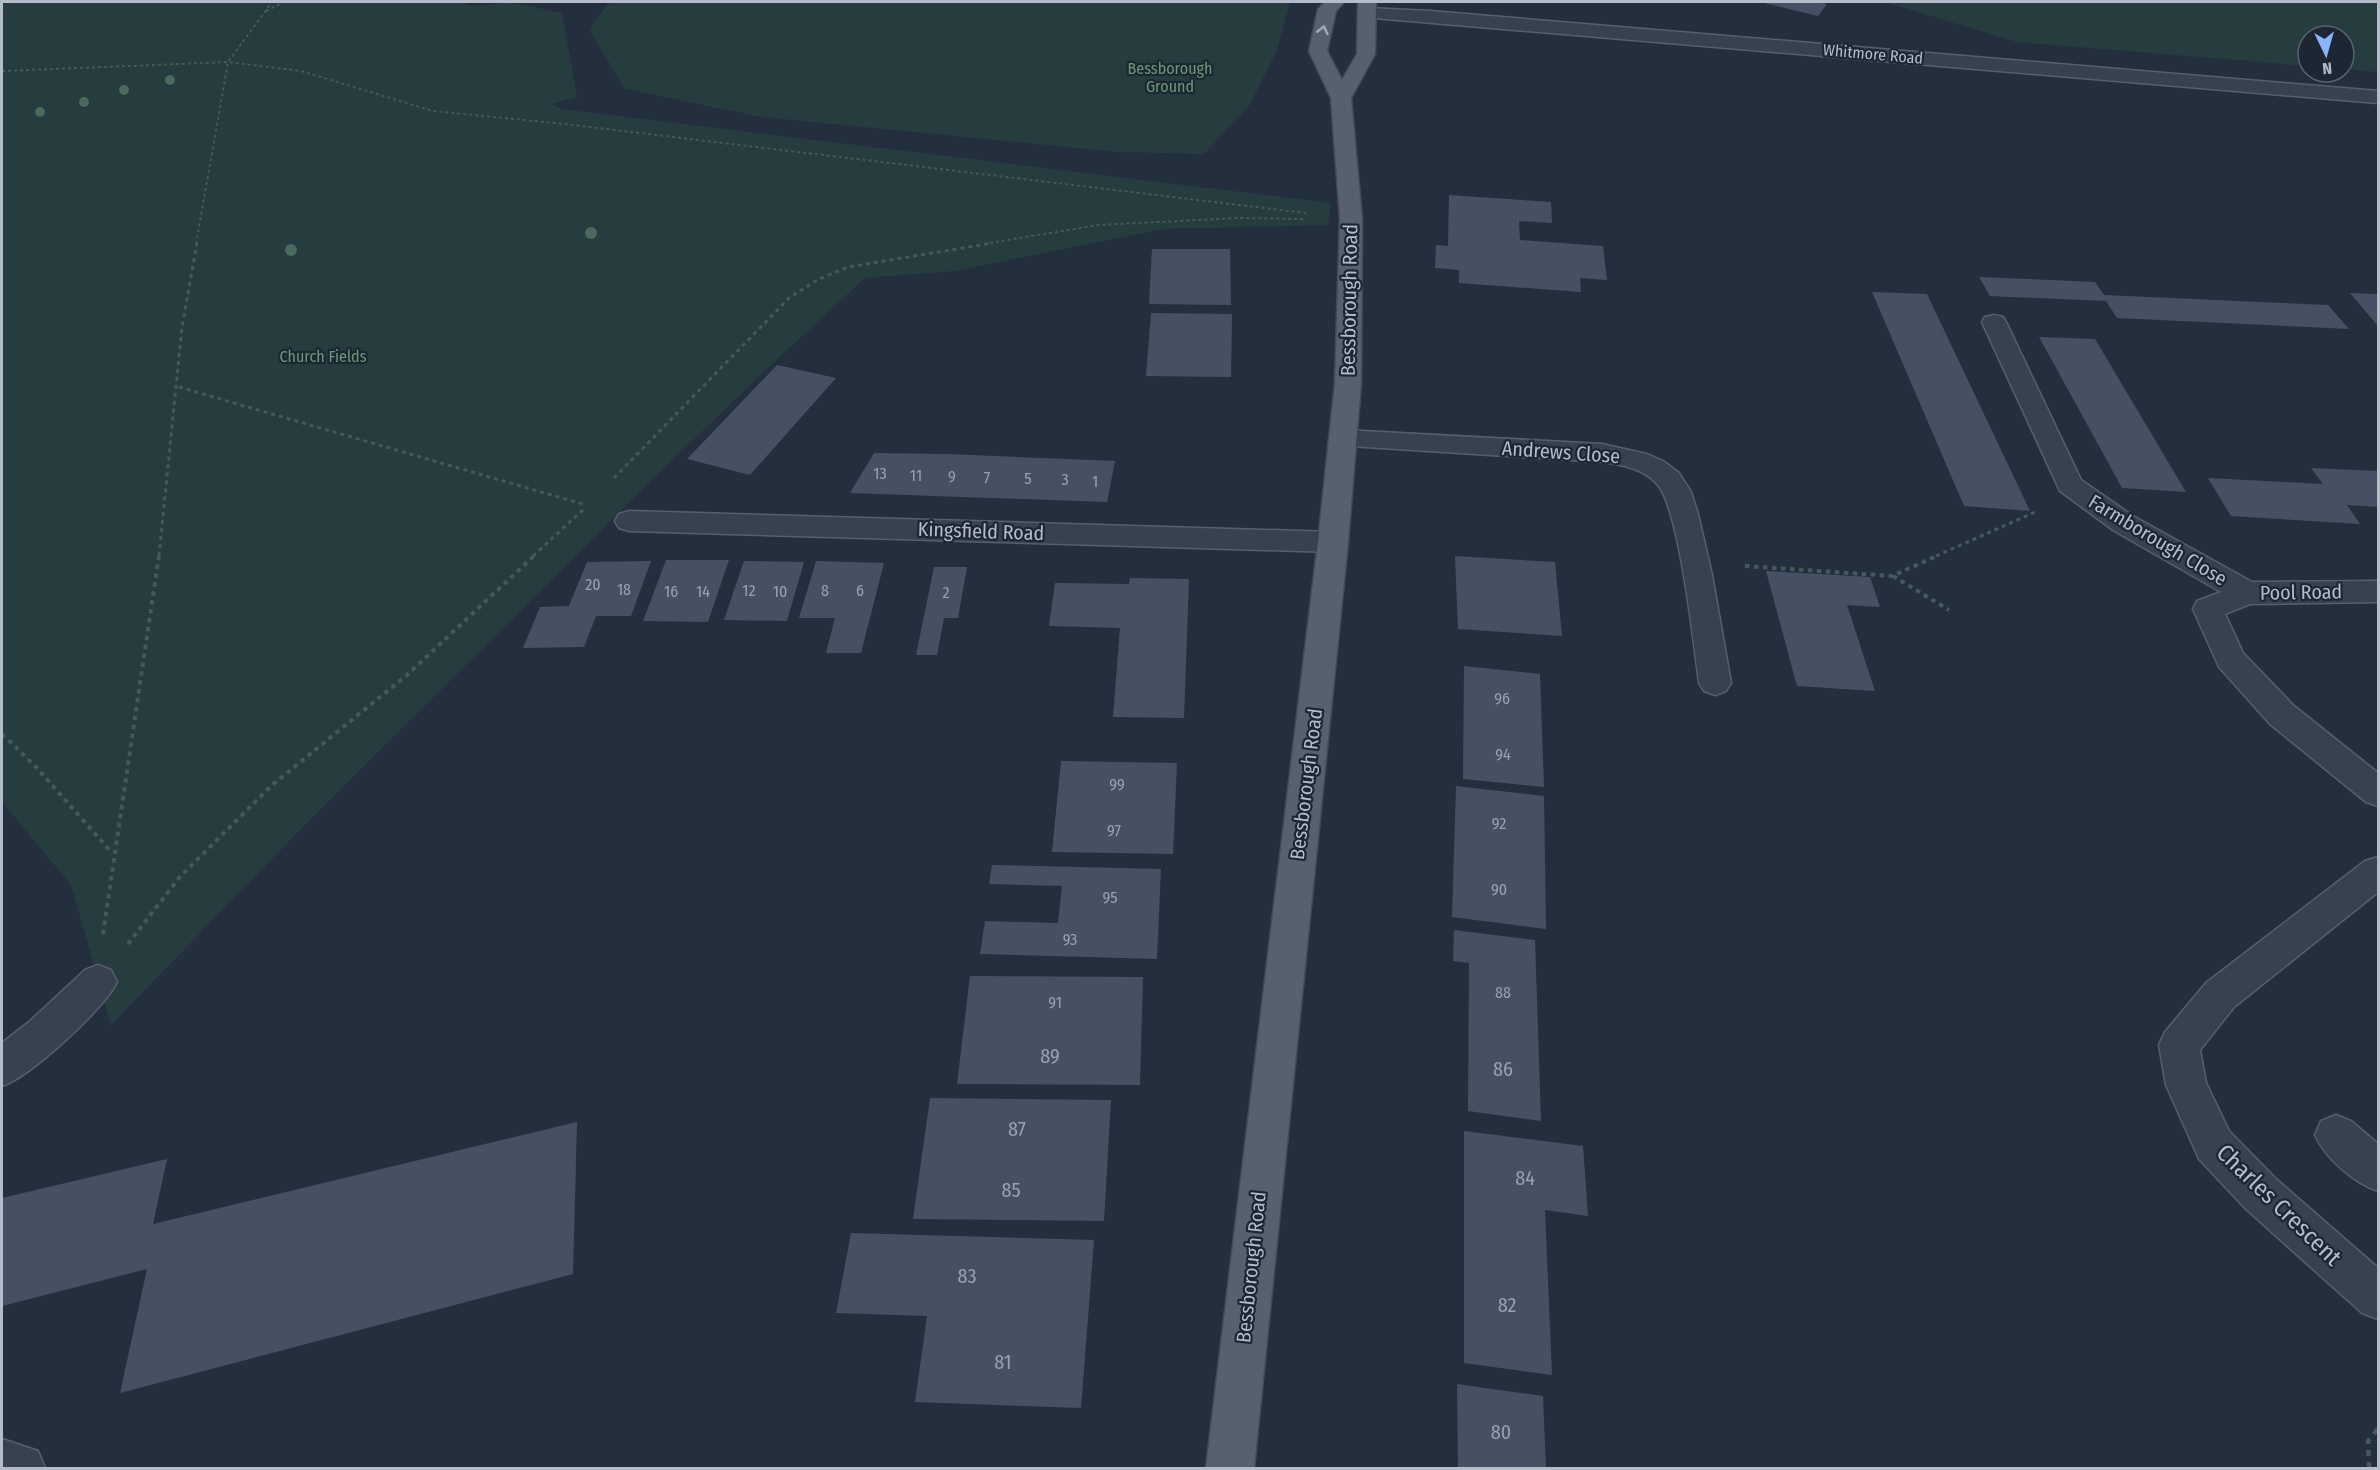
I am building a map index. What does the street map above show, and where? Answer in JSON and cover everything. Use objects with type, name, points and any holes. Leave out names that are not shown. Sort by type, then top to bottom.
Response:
[{"type":"main road","name":"Bessborough Road","points":[[1230,1468],[1344,439],[1348,383],[1351,219],[1341,98],[1318,51],[1327,9],[1335,2]]},
{"type":"main road","points":[[1341,98],[1366,54],[1367,7]]},
{"type":"street","name":"Whitmore Road","points":[[1367,7],[1453,18],[2379,97]]},
{"type":"street","name":"Farmborough Close","points":[[1994,322],[2070,485],[2123,523],[2247,593]]},
{"type":"street","name":"Andrews Close","points":[[1344,439],[1602,453],[1643,460],[1670,480],[1683,507],[1715,683]]},
{"type":"street","name":"Kingsfield Road","points":[[629,521],[1333,542]]},
{"type":"street","name":"Pool Road","points":[[2379,591],[2247,593],[2208,609],[2230,659],[2282,715],[2379,792]]},
{"type":"street","name":"Charles Crescent","points":[[2379,872],[2220,995],[2179,1045],[2186,1085],[2214,1144],[2261,1194],[2379,1297]]},
{"type":"street","points":[[2,1067],[43,1035],[98,982]]},
{"type":"street","points":[[2336,1135],[2379,1170]]},
{"type":"street","points":[[2,1463],[21,1468]]},
{"type":"path","points":[[98,982],[113,853],[150,632],[178,387],[182,327],[228,62],[272,2]]},
{"type":"path","points":[[265,11],[284,2]]},
{"type":"path","points":[[2,71],[228,62],[301,71],[433,111],[565,124],[1351,219]]},
{"type":"path","points":[[178,387],[587,505]]},
{"type":"path","points":[[1892,576],[2037,511]]},
{"type":"path","points":[[1694,562],[1892,576],[1949,610]]},
{"type":"path","points":[[2,734],[37,768],[113,853]]},
{"type":"path","points":[[2369,1468],[2368,1441],[2379,1429]]},
{"type":"green space","name":"Church Fields","points":[[2,2],[462,2],[472,6],[510,2],[562,13],[577,97],[551,104],[561,109],[1331,203],[1328,225],[1163,229],[955,271],[865,278],[756,379],[643,489],[307,823],[111,1025],[71,885],[2,802]]},
{"type":"green space","name":"Bessborough Ground","points":[[610,2],[1290,2],[1277,50],[1249,106],[1204,154],[1117,152],[762,117],[625,89],[589,29]]},
{"type":"green space","points":[[1885,2],[2378,2],[2378,72],[2356,70],[2356,24],[2296,24],[2296,65],[2017,42]]},
{"type":"building","points":[[1760,2],[1816,2],[1827,4],[1818,16]]},
{"type":"building","points":[[1449,195],[1551,202],[1552,223],[1519,221],[1520,240],[1603,246],[1607,280],[1580,278],[1581,292],[1459,283],[1459,270],[1435,268],[1436,245],[1448,246]]},
{"type":"building","points":[[1152,249],[1230,249],[1231,305],[1149,304]]},
{"type":"building","points":[[1979,277],[2095,282],[2104,295],[2328,305],[2349,329],[2117,318],[2106,301],[1990,296]]},
{"type":"building","points":[[1872,292],[1927,294],[2030,511],[1964,506]]},
{"type":"building","points":[[2350,293],[2378,294],[2378,326]]},
{"type":"building","points":[[1151,313],[1232,314],[1231,377],[1146,376]]},
{"type":"building","points":[[2039,337],[2095,339],[2186,492],[2122,488]]},
{"type":"building","points":[[777,365],[836,378],[750,475],[687,459]]},
{"type":"building","points":[[874,453],[1115,461],[1107,502],[850,493]]},
{"type":"building","points":[[2311,468],[2378,471],[2378,507],[2347,505],[2360,524],[2231,516],[2208,478],[2323,484]]},
{"type":"building","points":[[1455,556],[1555,562],[1562,636],[1458,629]]},
{"type":"building","points":[[666,560],[729,560],[708,622],[643,621]]},
{"type":"building","points":[[651,561],[631,616],[596,616],[584,647],[523,648],[540,607],[569,606],[587,562]]},
{"type":"building","points":[[744,561],[804,562],[787,621],[724,620]]},
{"type":"building","points":[[816,561],[884,563],[861,653],[826,653],[835,618],[799,618]]},
{"type":"building","points":[[934,567],[967,567],[958,618],[944,618],[937,655],[916,655]]},
{"type":"building","points":[[1766,571],[1870,577],[1880,607],[1847,605],[1875,691],[1797,686]]},
{"type":"building","points":[[1130,578],[1189,579],[1184,718],[1113,717],[1120,628],[1049,626],[1055,583],[1129,584]]},
{"type":"building","points":[[1464,666],[1540,674],[1544,787],[1463,779]]},
{"type":"building","points":[[1061,761],[1177,763],[1173,854],[1052,852]]},
{"type":"building","points":[[1456,786],[1544,796],[1546,929],[1452,917]]},
{"type":"building","points":[[992,865],[1161,869],[1157,959],[980,954],[985,921],[1058,923],[1062,886],[989,884]]},
{"type":"building","points":[[1454,930],[1535,940],[1541,1121],[1468,1111],[1469,963],[1453,961]]},
{"type":"building","points":[[970,976],[1143,977],[1140,1085],[957,1084]]},
{"type":"building","points":[[930,1098],[1111,1100],[1104,1221],[913,1219]]},
{"type":"building","points":[[577,1122],[573,1274],[120,1393],[147,1269],[2,1306],[2,1198],[167,1159],[153,1224]]},
{"type":"building","points":[[1464,1131],[1583,1146],[1588,1216],[1545,1210],[1552,1375],[1464,1363]]},
{"type":"building","points":[[851,1233],[1094,1240],[1081,1408],[915,1402],[927,1316],[836,1313]]},
{"type":"building","points":[[1457,1384],[1543,1396],[1546,1468],[1458,1468]]}]
